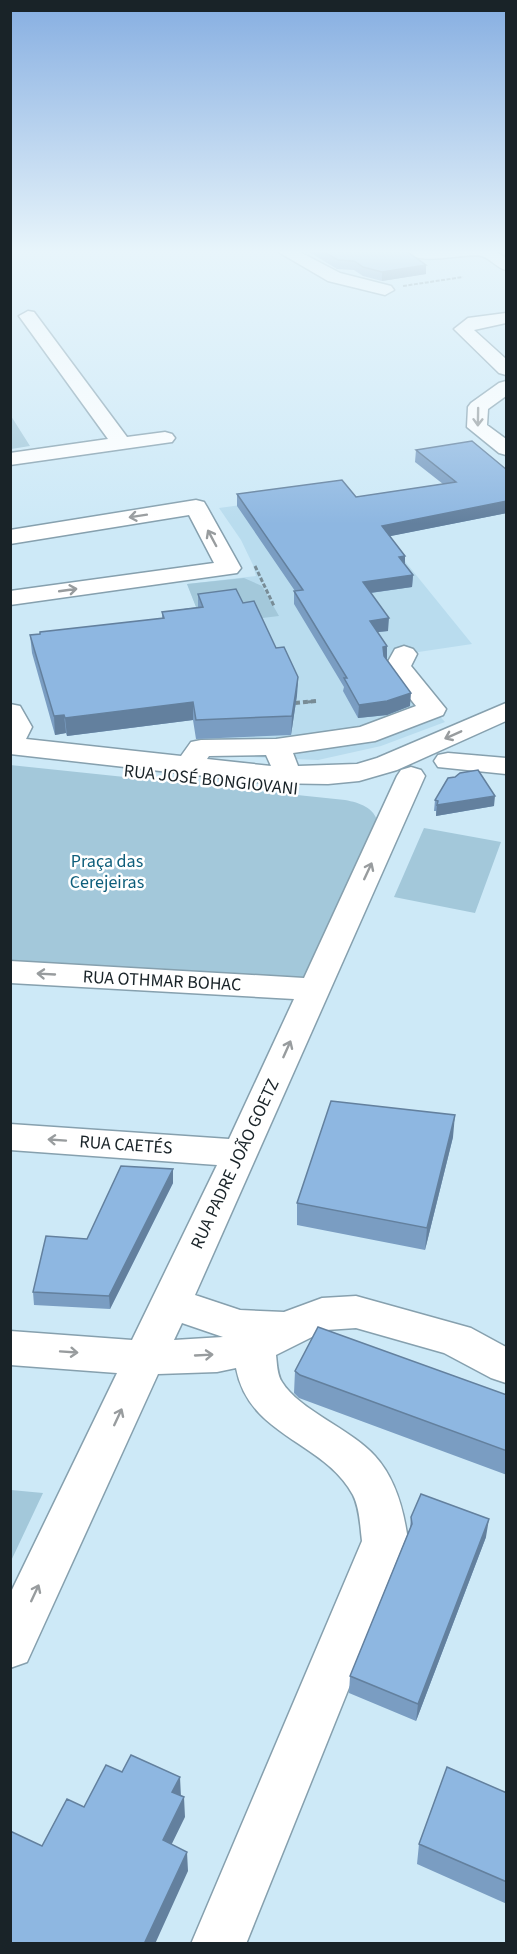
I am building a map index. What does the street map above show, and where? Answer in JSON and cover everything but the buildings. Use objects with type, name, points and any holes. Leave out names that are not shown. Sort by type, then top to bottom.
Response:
[{"type":"street","points":[[46,341],[122,444]]},
{"type":"street","points":[[476,341],[507,369]]},
{"type":"street","points":[[507,387],[478,407],[477,427],[507,449]]},
{"type":"street","points":[[10,459],[165,438]]},
{"type":"street","points":[[10,537],[196,507],[229,568],[10,598]]},
{"type":"street","points":[[186,766],[201,748],[276,747],[365,735],[433,709],[398,667],[404,654]]},
{"type":"street","points":[[276,747],[285,766],[328,775],[359,772],[387,764],[507,711]]},
{"type":"street","points":[[10,712],[18,727],[10,745]]},
{"type":"street","points":[[411,776],[448,761],[507,730]]},
{"type":"street","name":"RUA JOSÉ BONGIOVANI","points":[[10,745],[266,774],[328,775]]},
{"type":"street","name":"RUA JOSÉ BONGIOVANI","points":[[10,758],[282,789],[345,790],[376,786],[411,776]]},
{"type":"street","points":[[448,761],[507,766]]},
{"type":"street","name":"RUA PADRE JOÃO GOETZ","points":[[10,1646],[241,1153],[411,776]]},
{"type":"street","name":"RUA OTHMAR BOHAC","points":[[10,972],[314,989]]},
{"type":"street","name":"RUA CAETÉS","points":[[10,1137],[241,1153]]},
{"type":"street","points":[[170,1303],[266,1335]]},
{"type":"street","points":[[10,1348],[145,1358],[217,1354],[322,1314],[356,1312],[456,1340],[507,1366]]},
{"type":"street","points":[[218,1944],[385,1541],[378,1498],[362,1469],[345,1453],[276,1405],[264,1390],[258,1375],[266,1335]]},
{"type":"path","points":[[253,562],[274,606]]},
{"type":"path","points":[[295,703],[316,701]]},
{"type":"shaded area","points":[[348,491],[472,644],[405,654],[433,709],[445,722],[381,746],[318,760],[200,755],[193,712],[203,624],[187,584],[256,576],[241,540],[219,508]]},
{"type":"green space","points":[[11,416],[30,446],[11,449]]},
{"type":"green space","points":[[244,578],[262,586],[279,616],[203,625],[187,584]]},
{"type":"green space","name":"Praça das Cerejeiras","points":[[10,765],[345,800],[370,809],[378,823],[304,979],[11,962]]},
{"type":"green space","points":[[424,828],[501,842],[475,913],[394,897]]},
{"type":"green space","points":[[10,1490],[43,1493],[11,1561]]}]
